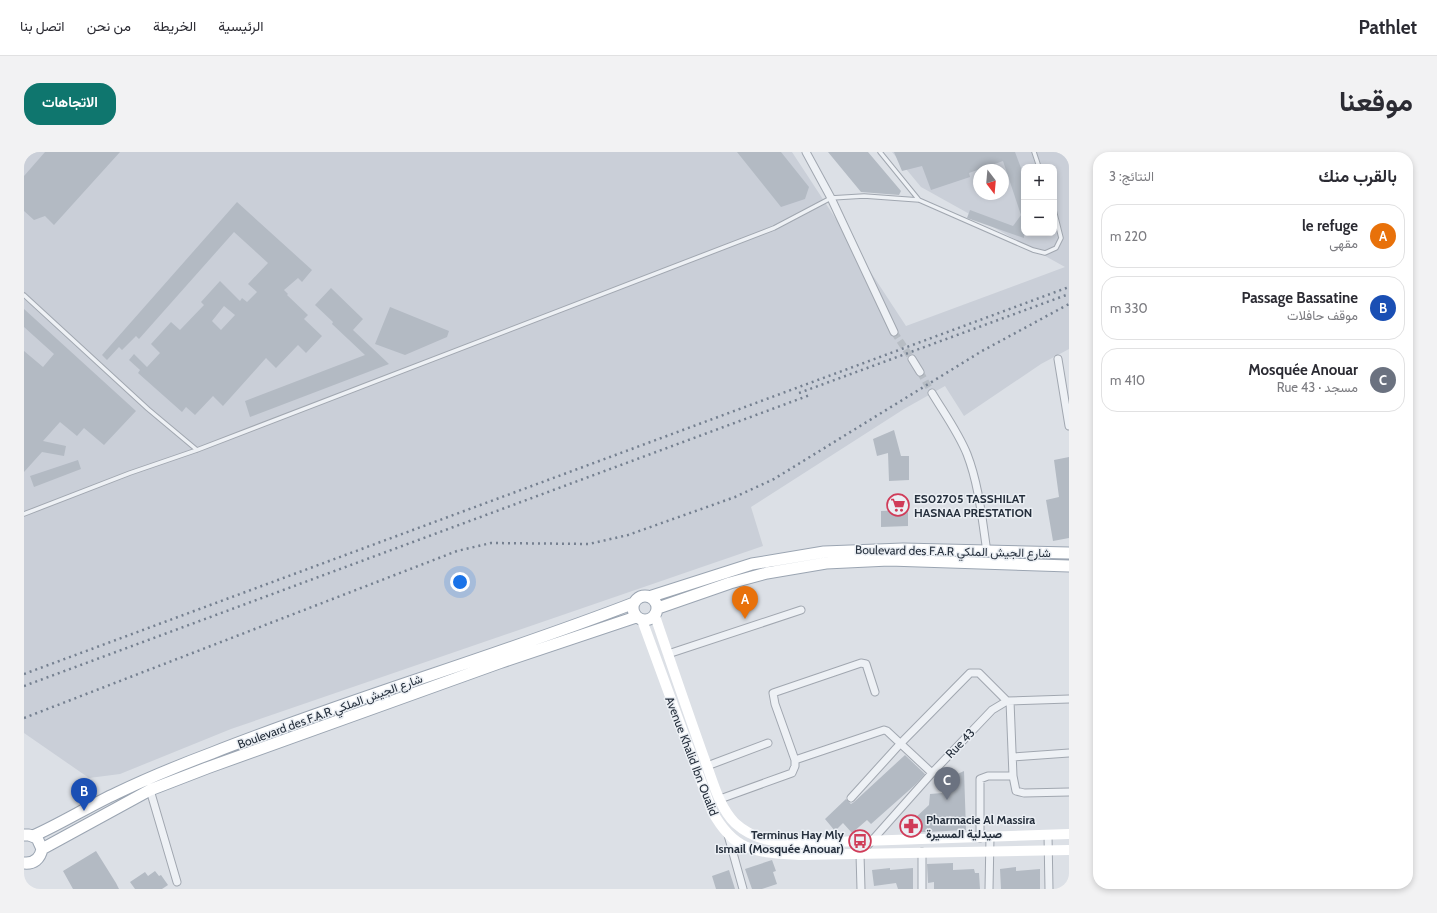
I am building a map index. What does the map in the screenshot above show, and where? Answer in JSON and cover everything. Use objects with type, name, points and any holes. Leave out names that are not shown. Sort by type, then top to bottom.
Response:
[{"type":"main road","name":"Boulevard des F.A.R شارع الجيش الملكي","points":[[26,835],[58,825],[117,793],[213,752],[313,715],[580,624],[634,603],[640,596],[652,596],[752,564],[808,554],[849,550],[902,548],[987,552],[1069,553]]},
{"type":"main road","name":"Boulevard des F.A.R شارع الجيش الملكي","points":[[42,849],[150,790],[295,736],[639,618],[649,620],[656,612],[730,583],[767,573],[826,563],[889,560],[1069,566]]},
{"type":"main road","points":[[652,596],[656,602],[656,612]]},
{"type":"main road","points":[[634,603],[633,612],[639,618]]},
{"type":"main road","name":"Avenue Khalid Ibn Oualid","points":[[656,612],[668,654],[720,799],[731,818],[756,838],[784,843],[1069,834]]},
{"type":"main road","name":"Avenue Khalid Ibn Oualid","points":[[639,618],[712,812],[728,835],[739,845],[762,852],[799,855],[990,850],[1069,850]]},
{"type":"main road","name":"Boulevard des F.A.R شارع الجيش الملكي","points":[[24,863],[36,861],[39,858],[42,849],[40,841],[26,835]]},
{"type":"street","points":[[806,152],[831,198],[894,332]]},
{"type":"street","points":[[912,359],[920,372]]},
{"type":"street","points":[[1058,359],[1066,388],[1069,426]]},
{"type":"street","points":[[932,393],[959,437],[971,466],[977,485],[987,552]]},
{"type":"street","points":[[668,654],[801,610]]},
{"type":"street","points":[[720,799],[792,773],[795,766],[795,760],[775,704],[773,693],[861,663],[866,664],[868,668],[875,692]]},
{"type":"street","points":[[851,798],[900,744],[970,673],[979,673],[1008,701],[1014,788],[1018,792],[1069,792]]},
{"type":"street","points":[[1008,701],[1069,699]]},
{"type":"street","name":"Rue 43","points":[[860,854],[932,772],[992,710],[1008,701]]},
{"type":"street","points":[[795,760],[879,731],[887,731],[932,772]]},
{"type":"street","points":[[707,766],[768,743]]},
{"type":"street","points":[[1013,757],[1069,754]]},
{"type":"street","points":[[980,838],[980,779],[988,776],[1013,776]]},
{"type":"street","points":[[150,790],[177,882]]},
{"type":"street","points":[[728,835],[743,889]]},
{"type":"street","points":[[1048,835],[1049,889]]},
{"type":"street","points":[[989,889],[990,837]]},
{"type":"street","points":[[922,852],[922,889]]},
{"type":"street","points":[[860,854],[860,889]]},
{"type":"lane","points":[[880,152],[919,200]]},
{"type":"lane","points":[[1034,152],[1038,164]]},
{"type":"lane","points":[[24,514],[130,473],[197,450],[774,228],[831,198],[864,196],[919,200],[1033,250],[1045,253],[1056,248],[1061,238],[1057,222]]},
{"type":"lane","points":[[24,295],[148,409],[197,450]]},
{"type":"shaded area","points":[[24,152],[792,152],[906,326],[1065,267],[921,187],[892,152],[1069,152],[1069,349],[1041,364],[964,416],[945,386],[904,409],[751,507],[763,546],[231,729],[120,774],[89,778],[24,733]]},
{"type":"building","points":[[45,152],[120,152],[54,225],[45,216],[34,220],[24,211],[24,176]]},
{"type":"building","points":[[737,152],[781,152],[809,187],[805,199],[781,207]]},
{"type":"building","points":[[828,152],[868,152],[901,191],[899,195],[861,192]]},
{"type":"building","points":[[894,152],[1015,152],[1021,168],[1021,215],[1009,179],[1009,164],[1004,164],[1003,161],[994,164],[973,164],[973,172],[969,173],[970,177],[931,190],[922,166],[902,171]]},
{"type":"building","points":[[237,202],[312,270],[302,282],[298,278],[284,290],[288,294],[287,295],[308,315],[304,319],[322,336],[306,353],[298,345],[276,368],[266,358],[223,406],[213,396],[195,415],[186,407],[182,412],[138,373],[140,370],[129,360],[134,354],[147,367],[160,353],[151,344],[171,322],[180,330],[204,305],[201,302],[220,281],[240,301],[242,298],[247,302],[257,292],[248,284],[268,263],[234,232],[139,339],[136,336],[122,350],[119,347],[107,360],[102,355]],"holes":[[[224,306],[235,315],[221,330],[212,321]]]},
{"type":"building","points":[[970,210],[1013,226],[1021,215],[1021,236],[1024,236],[1024,238],[967,218]]},
{"type":"building","points":[[331,288],[363,319],[353,330],[389,364],[250,417],[245,401],[365,355],[332,324],[333,322],[315,305]]},
{"type":"building","points":[[390,307],[449,331],[447,337],[405,355],[375,344]]},
{"type":"building","points":[[24,309],[136,411],[104,445],[84,428],[77,436],[60,422],[43,441],[66,446],[64,456],[42,452],[24,472],[24,351],[43,367],[54,354],[24,327]]},
{"type":"building","points":[[894,430],[901,456],[909,456],[909,480],[889,481],[888,453],[877,456],[873,439]]},
{"type":"building","points":[[1069,457],[1069,538],[1053,541],[1046,500],[1059,497],[1054,460]]},
{"type":"building","points":[[78,460],[81,469],[34,487],[30,476]]},
{"type":"building","points":[[908,510],[908,526],[881,527],[881,511]]},
{"type":"building","points":[[905,755],[925,774],[915,785],[871,824],[867,820],[852,833],[843,823],[835,831],[825,819],[846,799],[851,804],[854,802]]},
{"type":"building","points":[[964,771],[966,830],[906,833],[905,820],[914,819],[929,805],[930,794],[942,793],[942,787],[951,786],[951,777]]},
{"type":"building","points":[[96,851],[119,889],[73,889],[63,871]]},
{"type":"building","points":[[772,860],[776,871],[773,872],[777,884],[762,889],[752,889],[745,869]]},
{"type":"building","points":[[953,863],[953,870],[974,869],[975,873],[979,873],[980,889],[934,889],[934,882],[928,883],[927,864]]},
{"type":"building","points":[[1016,867],[1016,871],[1040,869],[1040,889],[1001,889],[1000,869]]},
{"type":"building","points":[[890,868],[890,870],[913,868],[913,889],[898,889],[896,883],[874,886],[872,870]]},
{"type":"building","points":[[729,870],[735,889],[716,889],[712,876]]},
{"type":"building","points":[[155,871],[159,876],[161,875],[168,885],[162,889],[135,889],[130,882],[145,872],[148,876]]},
{"type":"tunnel","points":[[894,332],[912,359]]},
{"type":"tunnel","points":[[920,372],[932,393]]},
{"type":"railway","points":[[24,674],[1069,287]]},
{"type":"railway","points":[[799,393],[1069,294]]},
{"type":"railway","points":[[24,718],[457,551],[491,543],[589,544],[628,535],[735,497],[774,479],[982,351],[1069,304]]},
{"type":"railway","points":[[24,686],[810,395]]},
{"type":"place","name":"ES02705 TASSHILAT HASNAA PRESTATION","points":[[898,505]]},
{"type":"place","name":"le refuge","points":[[745,619]]},
{"type":"place","name":"Mosquée Anouar","points":[[947,800]]},
{"type":"place","name":"Passage Bassatine","points":[[84,811]]},
{"type":"place","name":"Pharmacie Al Massira صيدلية المسيرة","points":[[911,826]]},
{"type":"place","name":"Terminus Hay Mly Ismail (Mosquée Anouar)","points":[[860,841]]}]
